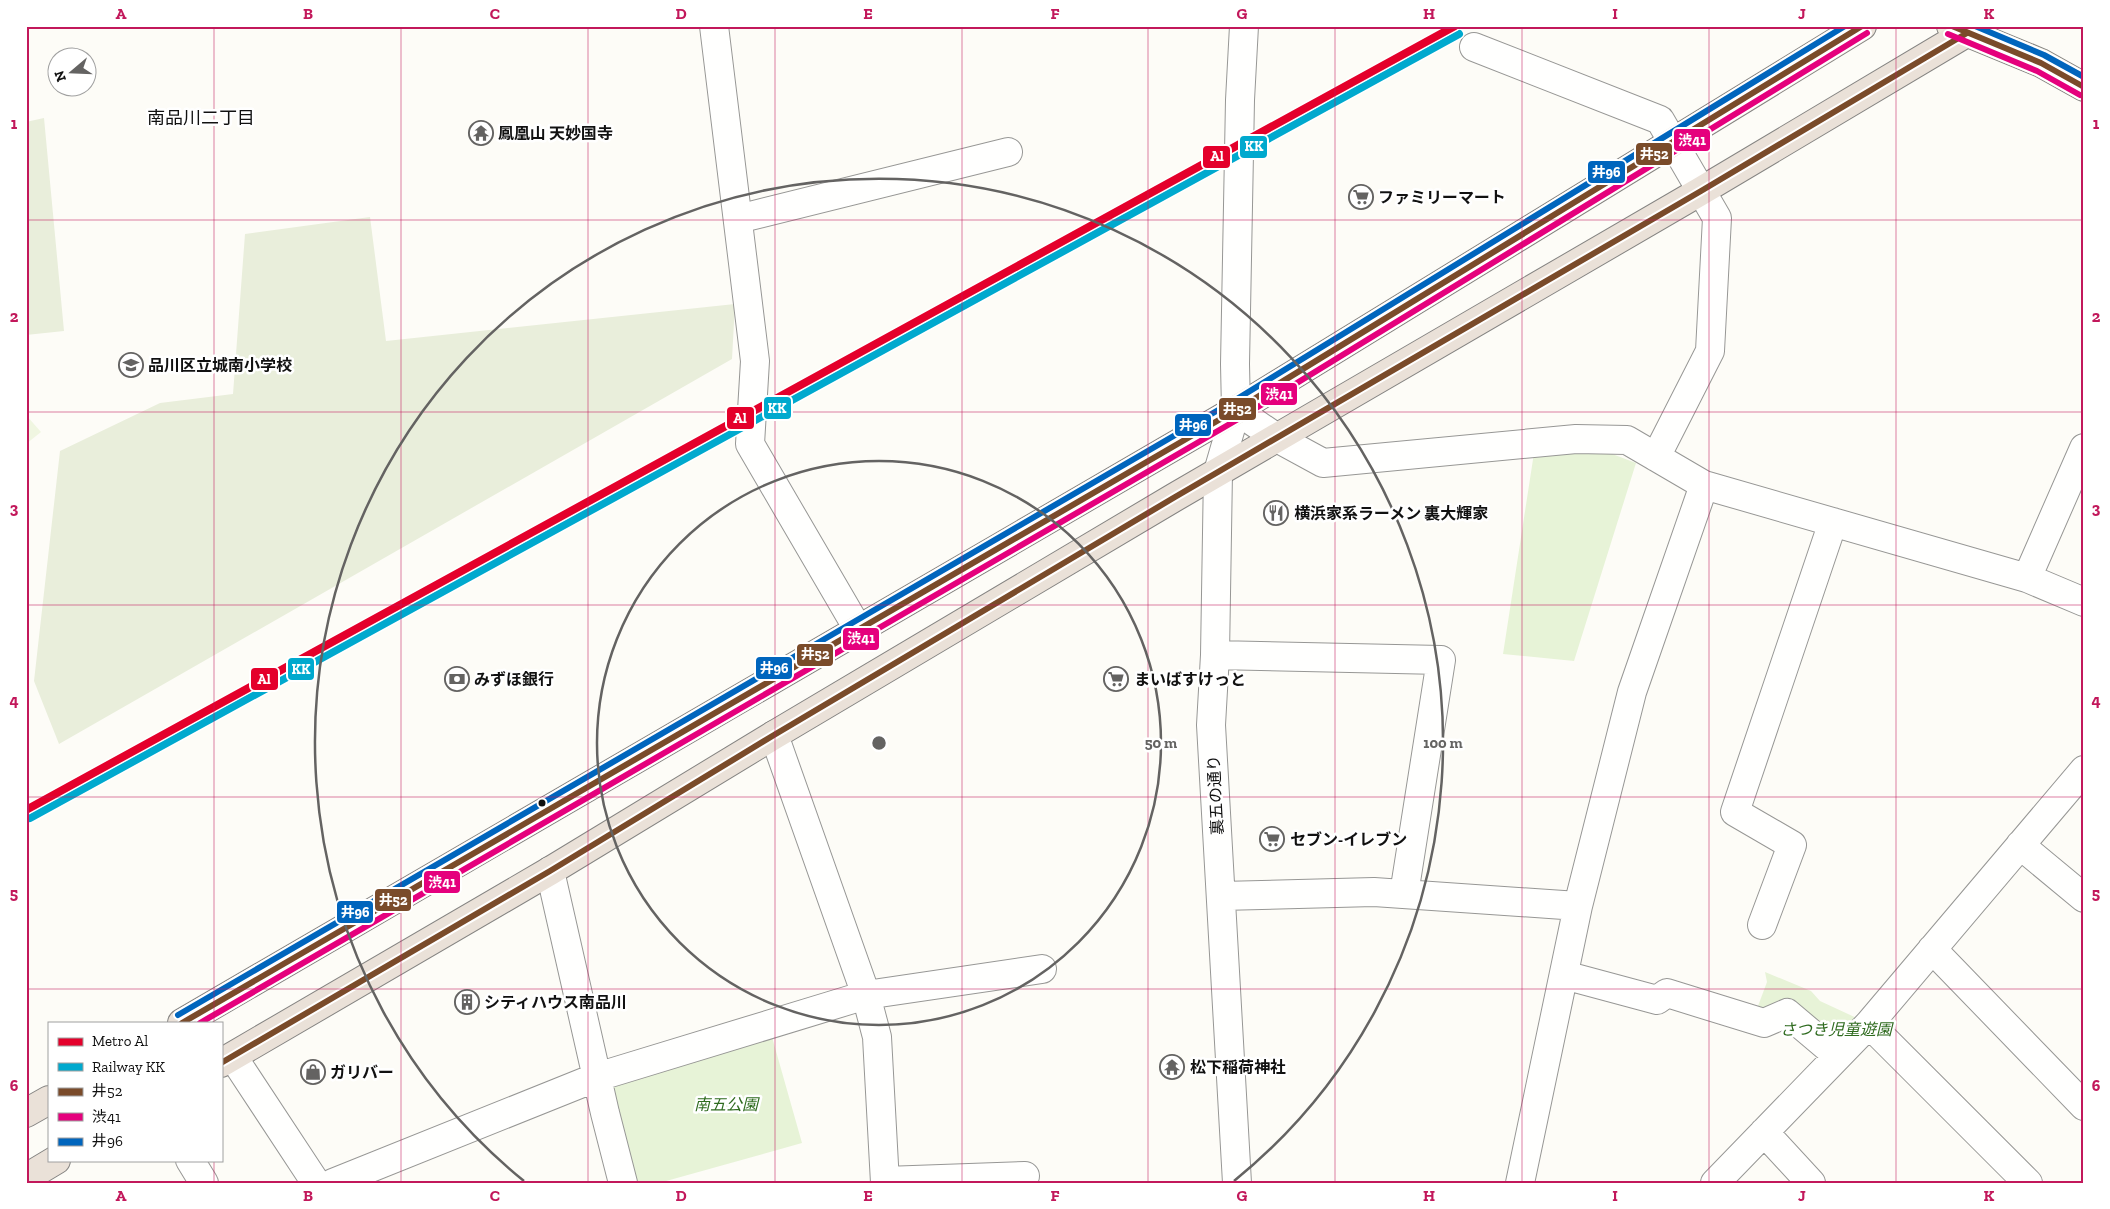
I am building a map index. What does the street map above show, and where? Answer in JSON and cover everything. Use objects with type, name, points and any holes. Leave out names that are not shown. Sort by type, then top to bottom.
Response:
[{"type":"highway","points":[[184,1022],[858,628],[1236,410],[1667,131],[1862,26]]},
{"type":"highway","points":[[227,1060],[550,871],[774,734],[1218,472],[1701,191],[1965,28]]},
{"type":"highway","points":[[26,1114],[48,1101]]},
{"type":"highway","points":[[26,1178],[53,1162]]},
{"type":"main road","points":[[1965,28],[2041,63],[2084,87]]},
{"type":"street","points":[[714,26],[755,361],[750,444],[858,628]]},
{"type":"street","name":"裏五の通り","points":[[1237,1183],[1211,725],[1215,655],[1218,472],[1236,410],[1235,364],[1240,110],[1244,26]]},
{"type":"street","points":[[1474,47],[1667,131],[1717,218],[1710,351],[1656,457]]},
{"type":"street","points":[[738,219],[1008,152]]},
{"type":"street","points":[[1236,410],[1277,438],[1323,464],[1576,438],[1627,440],[1704,485],[2028,578],[2084,602]]},
{"type":"street","points":[[2028,578],[2084,448]]},
{"type":"street","points":[[1520,1183],[1578,906],[1632,692],[1704,485]]},
{"type":"street","points":[[1762,925],[1792,845],[1735,812],[1833,522]]},
{"type":"street","points":[[1215,655],[1442,660],[1404,894]]},
{"type":"street","points":[[774,734],[866,995],[877,1037],[885,1182],[1025,1176]]},
{"type":"street","points":[[1715,1183],[1869,1024],[2084,770]]},
{"type":"street","points":[[2020,845],[2084,898]]},
{"type":"street","points":[[550,871],[623,1183]]},
{"type":"street","points":[[1221,896],[1374,892],[1578,906]]},
{"type":"street","points":[[1932,949],[2084,1106]]},
{"type":"street","points":[[333,1183],[597,1077],[866,995],[1042,969]]},
{"type":"street","points":[[1564,975],[1657,1000],[1668,993],[1764,1023],[1787,1013],[1838,1056]]},
{"type":"street","points":[[1869,1024],[2028,1183]]},
{"type":"street","points":[[227,1060],[316,1183]]},
{"type":"street","points":[[1764,1132],[1811,1183]]},
{"type":"street","points":[[191,1162],[204,1183]]},
{"type":"green space","points":[[44,118],[64,331],[26,335],[26,122]]},
{"type":"green space","points":[[370,217],[386,341],[735,304],[732,359],[59,744],[34,681],[60,451],[160,403],[233,394],[245,234]]},
{"type":"green space","points":[[26,415],[41,432],[26,444]]},
{"type":"green space","points":[[1599,449],[1636,463],[1574,661],[1503,654],[1534,453]]},
{"type":"green space","name":"さつき児童遊園","points":[[1765,972],[1811,991],[1820,1001],[1861,1020],[1838,1056],[1787,1013],[1755,1014],[1767,982]]},
{"type":"green space","name":"南五公園","points":[[770,1030],[802,1143],[659,1183],[630,1183],[608,1096],[619,1077]]},
{"type":"metro line","name":"Al","points":[[26,810],[1455,26]]},
{"type":"rail line","name":"KK","points":[[30,818],[1459,34]]},
{"type":"transit line","name":"井96","points":[[178,1015],[1232,402],[1845,26]]},
{"type":"transit line","name":"井52","points":[[184,1022],[1236,410],[1862,26]]},
{"type":"transit line","name":"井52","points":[[1952,26],[2041,63],[2084,87]]},
{"type":"transit line","name":"井96","points":[[1975,26],[2044,55],[2084,77]]},
{"type":"transit line","name":"渋41","points":[[202,1022],[1240,418],[1867,33]]},
{"type":"transit line","name":"井52","points":[[222,1062],[550,871],[774,735],[1175,497],[1701,191],[1967,33]]},
{"type":"transit line","name":"渋41","points":[[1948,34],[2037,71],[2080,95]]},
{"type":"place","name":"鳳凰山 天妙国寺","points":[[481,133]]},
{"type":"place","name":"ファミリーマート","points":[[1361,197]]},
{"type":"place","name":"品川区立城南小学校","points":[[131,365]]},
{"type":"place","name":"横浜家系ラーメン 裏大輝家","points":[[1276,513]]},
{"type":"place","name":"みずほ銀行","points":[[457,679]]},
{"type":"place","name":"まいばすけっと","points":[[1116,679]]},
{"type":"place","name":"セブン-イレブン","points":[[1272,839]]},
{"type":"place","name":"シティハウス南品川","points":[[467,1002]]},
{"type":"place","name":"松下稲荷神社","points":[[1172,1067]]},
{"type":"place","name":"ガリバー","points":[[313,1072]]},
{"type":"district","name":"南品川二丁目","points":[[201,118]]}]
